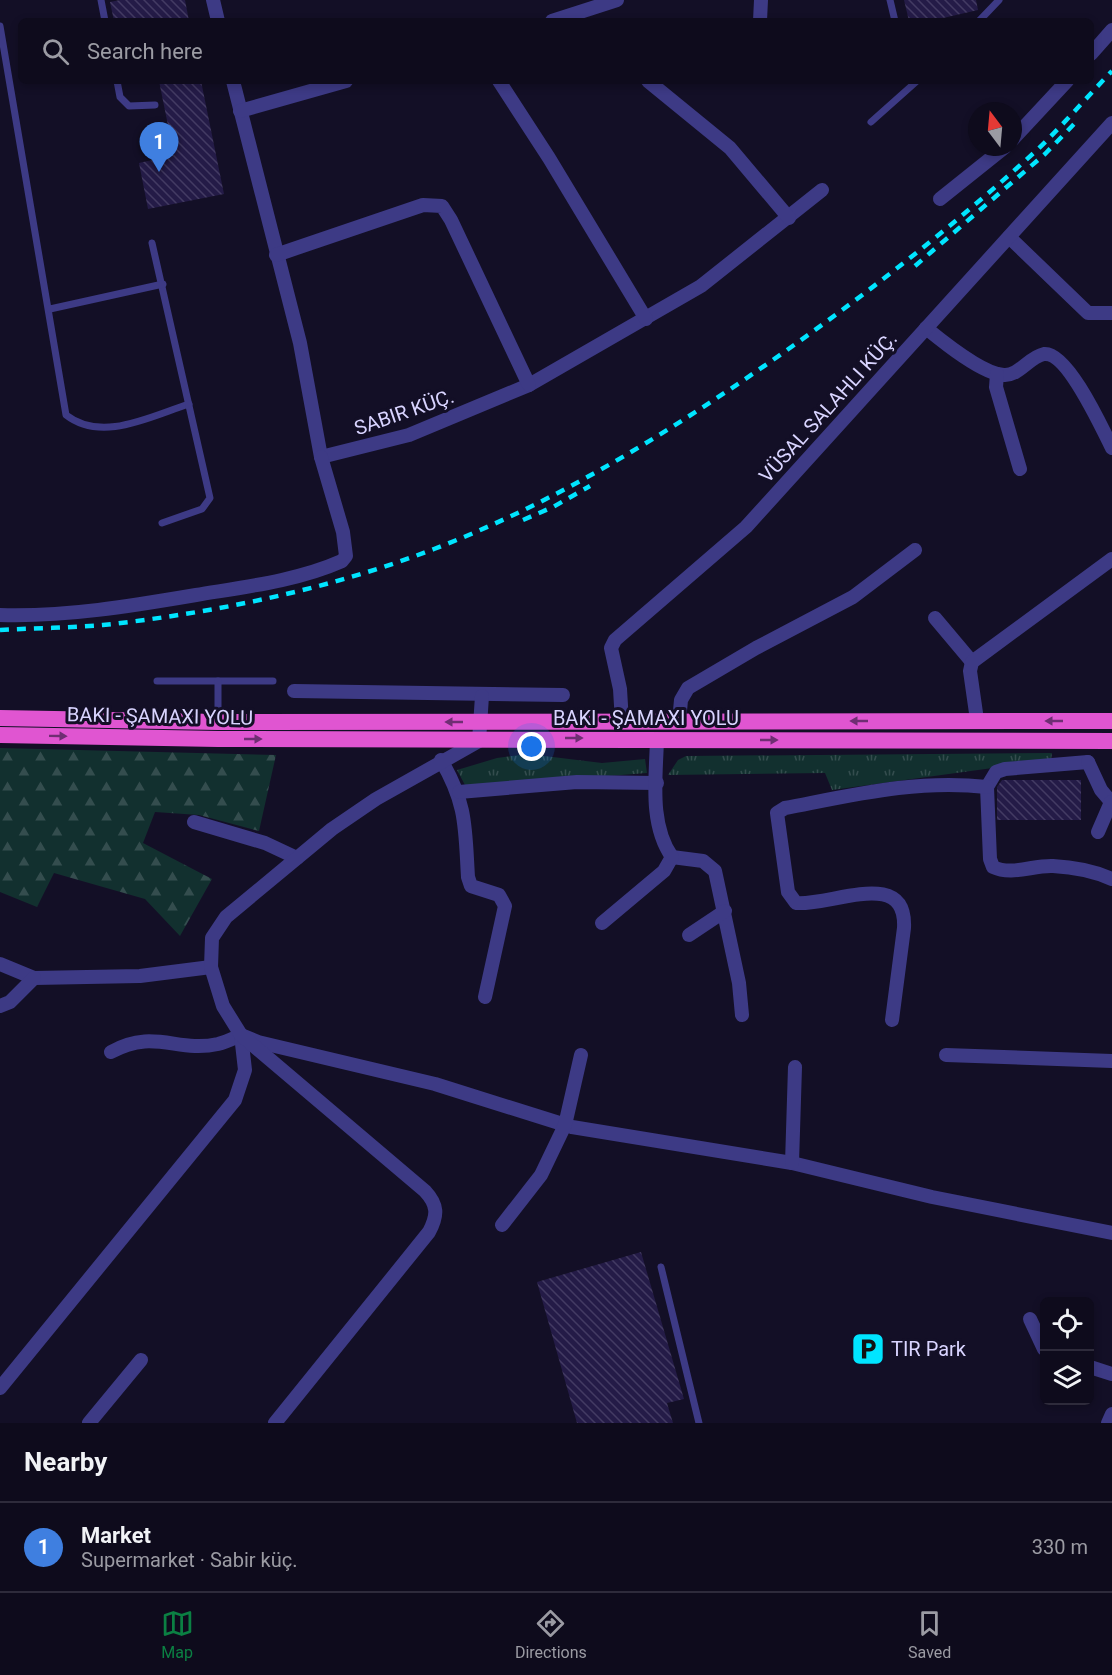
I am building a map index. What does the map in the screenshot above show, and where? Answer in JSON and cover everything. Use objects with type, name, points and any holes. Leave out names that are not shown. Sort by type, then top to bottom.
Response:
[{"type":"highway","points":[[0,718],[481,730],[657,739],[1112,741]]},
{"type":"highway","points":[[0,735],[218,739],[481,730],[622,722],[1112,721]]},
{"type":"street","points":[[213,0],[217,18]]},
{"type":"street","points":[[574,18],[596,15],[617,0]]},
{"type":"street","points":[[760,18],[761,0]]},
{"type":"street","points":[[1094,51],[1112,30]]},
{"type":"street","points":[[0,615],[29,616],[104,610],[291,578],[342,561],[346,556],[343,532],[321,457],[300,343],[234,84]]},
{"type":"street","points":[[240,111],[335,84]]},
{"type":"street","points":[[501,84],[549,158],[646,319]]},
{"type":"street","points":[[652,84],[730,148],[789,218]]},
{"type":"street","points":[[1022,129],[1064,84]]},
{"type":"street","points":[[622,722],[621,690],[610,648],[615,640],[746,527],[1112,123]]},
{"type":"street","points":[[940,199],[994,156]]},
{"type":"street","name":"SABIR KÜÇ.","points":[[321,457],[409,435],[529,385],[701,286],[822,190]]},
{"type":"street","points":[[276,255],[423,205],[442,206],[451,220],[529,385]]},
{"type":"street","points":[[1009,237],[1088,313],[1112,313]]},
{"type":"street","points":[[926,328],[964,357],[997,374],[1013,372],[1039,356],[1047,354],[1054,357],[1078,384],[1112,448]]},
{"type":"street","points":[[997,374],[996,387],[1020,469]]},
{"type":"street","points":[[679,722],[681,700],[688,688],[853,597],[915,550]]},
{"type":"street","points":[[976,720],[970,671],[972,662],[1112,559]]},
{"type":"street","points":[[934,618],[972,662]]},
{"type":"street","points":[[294,691],[482,696],[563,695]]},
{"type":"street","points":[[275,1423],[429,1232],[437,1211],[434,1201],[425,1191],[241,1035],[223,1006],[211,967],[212,938],[226,917],[332,829],[441,760],[474,744],[481,730],[482,696]]},
{"type":"street","points":[[657,739],[660,831],[664,846],[672,857],[703,861],[715,871],[725,911],[742,1015]]},
{"type":"street","points":[[1091,741],[1088,762],[1101,790],[1111,803],[1098,832]]},
{"type":"street","points":[[441,760],[459,792],[463,808],[468,877],[471,886],[499,896],[505,906],[485,997]]},
{"type":"street","points":[[1088,762],[1005,769],[996,772],[987,787],[990,859],[993,867],[1002,872],[1052,866],[1098,873],[1112,879]]},
{"type":"street","points":[[459,792],[577,782],[657,783]]},
{"type":"street","points":[[892,1020],[904,928],[901,903],[891,896],[876,892],[796,903],[788,892],[777,813],[785,808],[894,787],[957,784],[987,787]]},
{"type":"street","points":[[194,822],[265,843],[297,858]]},
{"type":"street","points":[[602,923],[664,871],[672,857]]},
{"type":"street","points":[[689,935],[725,911]]},
{"type":"street","points":[[0,964],[33,978],[140,976],[211,967]]},
{"type":"street","points":[[0,1006],[10,1002],[33,978]]},
{"type":"street","points":[[0,1388],[235,1100],[244,1070],[241,1035]]},
{"type":"street","points":[[111,1052],[136,1041],[202,1045],[218,1044],[241,1035],[258,1042],[435,1084],[565,1125],[792,1163],[932,1197],[1112,1233]]},
{"type":"street","points":[[502,1225],[541,1175],[565,1125],[581,1055]]},
{"type":"street","points":[[946,1056],[1112,1061]]},
{"type":"street","points":[[792,1163],[795,1067]]},
{"type":"street","points":[[1030,1319],[1040,1340]]},
{"type":"street","points":[[89,1423],[141,1360]]},
{"type":"street","points":[[1094,1369],[1112,1374]]},
{"type":"street","points":[[1108,1423],[1112,1414]]},
{"type":"lane","points":[[101,0],[104,18]]},
{"type":"lane","points":[[890,0],[894,18]]},
{"type":"lane","points":[[982,18],[999,0]]},
{"type":"lane","points":[[0,26],[50,309],[66,415],[77,424],[98,429],[122,425],[189,404]]},
{"type":"lane","points":[[118,84],[120,97],[129,106],[155,105]]},
{"type":"lane","points":[[871,122],[910,84]]},
{"type":"lane","points":[[152,243],[210,498],[202,509],[162,523]]},
{"type":"lane","points":[[50,309],[162,284]]},
{"type":"lane","points":[[157,681],[273,681]]},
{"type":"lane","points":[[218,681],[218,722]]},
{"type":"lane","points":[[661,1267],[699,1423]]},
{"type":"green space","points":[[0,748],[276,755],[259,831],[199,815],[155,812],[143,843],[212,879],[180,936],[145,899],[54,873],[37,907],[0,892]]},
{"type":"green space","points":[[1052,753],[1051,760],[832,790],[825,773],[668,775],[678,760],[686,756]]},
{"type":"green space","points":[[528,754],[602,763],[645,759],[647,773],[466,787],[457,770],[497,758]]},
{"type":"building","points":[[185,0],[188,18],[113,18],[110,2]]},
{"type":"building","points":[[904,0],[976,0],[978,10],[943,18],[908,18]]},
{"type":"building","points":[[160,84],[202,84],[224,194],[148,209],[139,163],[174,155]]},
{"type":"building","points":[[1002,780],[1081,780],[1081,820],[997,820],[997,787]]},
{"type":"building","points":[[641,1252],[684,1399],[667,1403],[673,1423],[577,1423],[537,1282]]},
{"type":"railway","points":[[0,630],[90,626],[145,620],[271,598],[394,563],[477,532],[518,513],[639,447],[716,399],[864,294],[969,209],[1037,150],[1112,71]]},
{"type":"railway","points":[[915,266],[1045,154],[1078,120]]},
{"type":"railway","points":[[523,520],[553,507],[590,486]]},
{"type":"place","name":"Market","points":[[159,172]]},
{"type":"place","name":"TIR Park","points":[[868,1349]]}]
